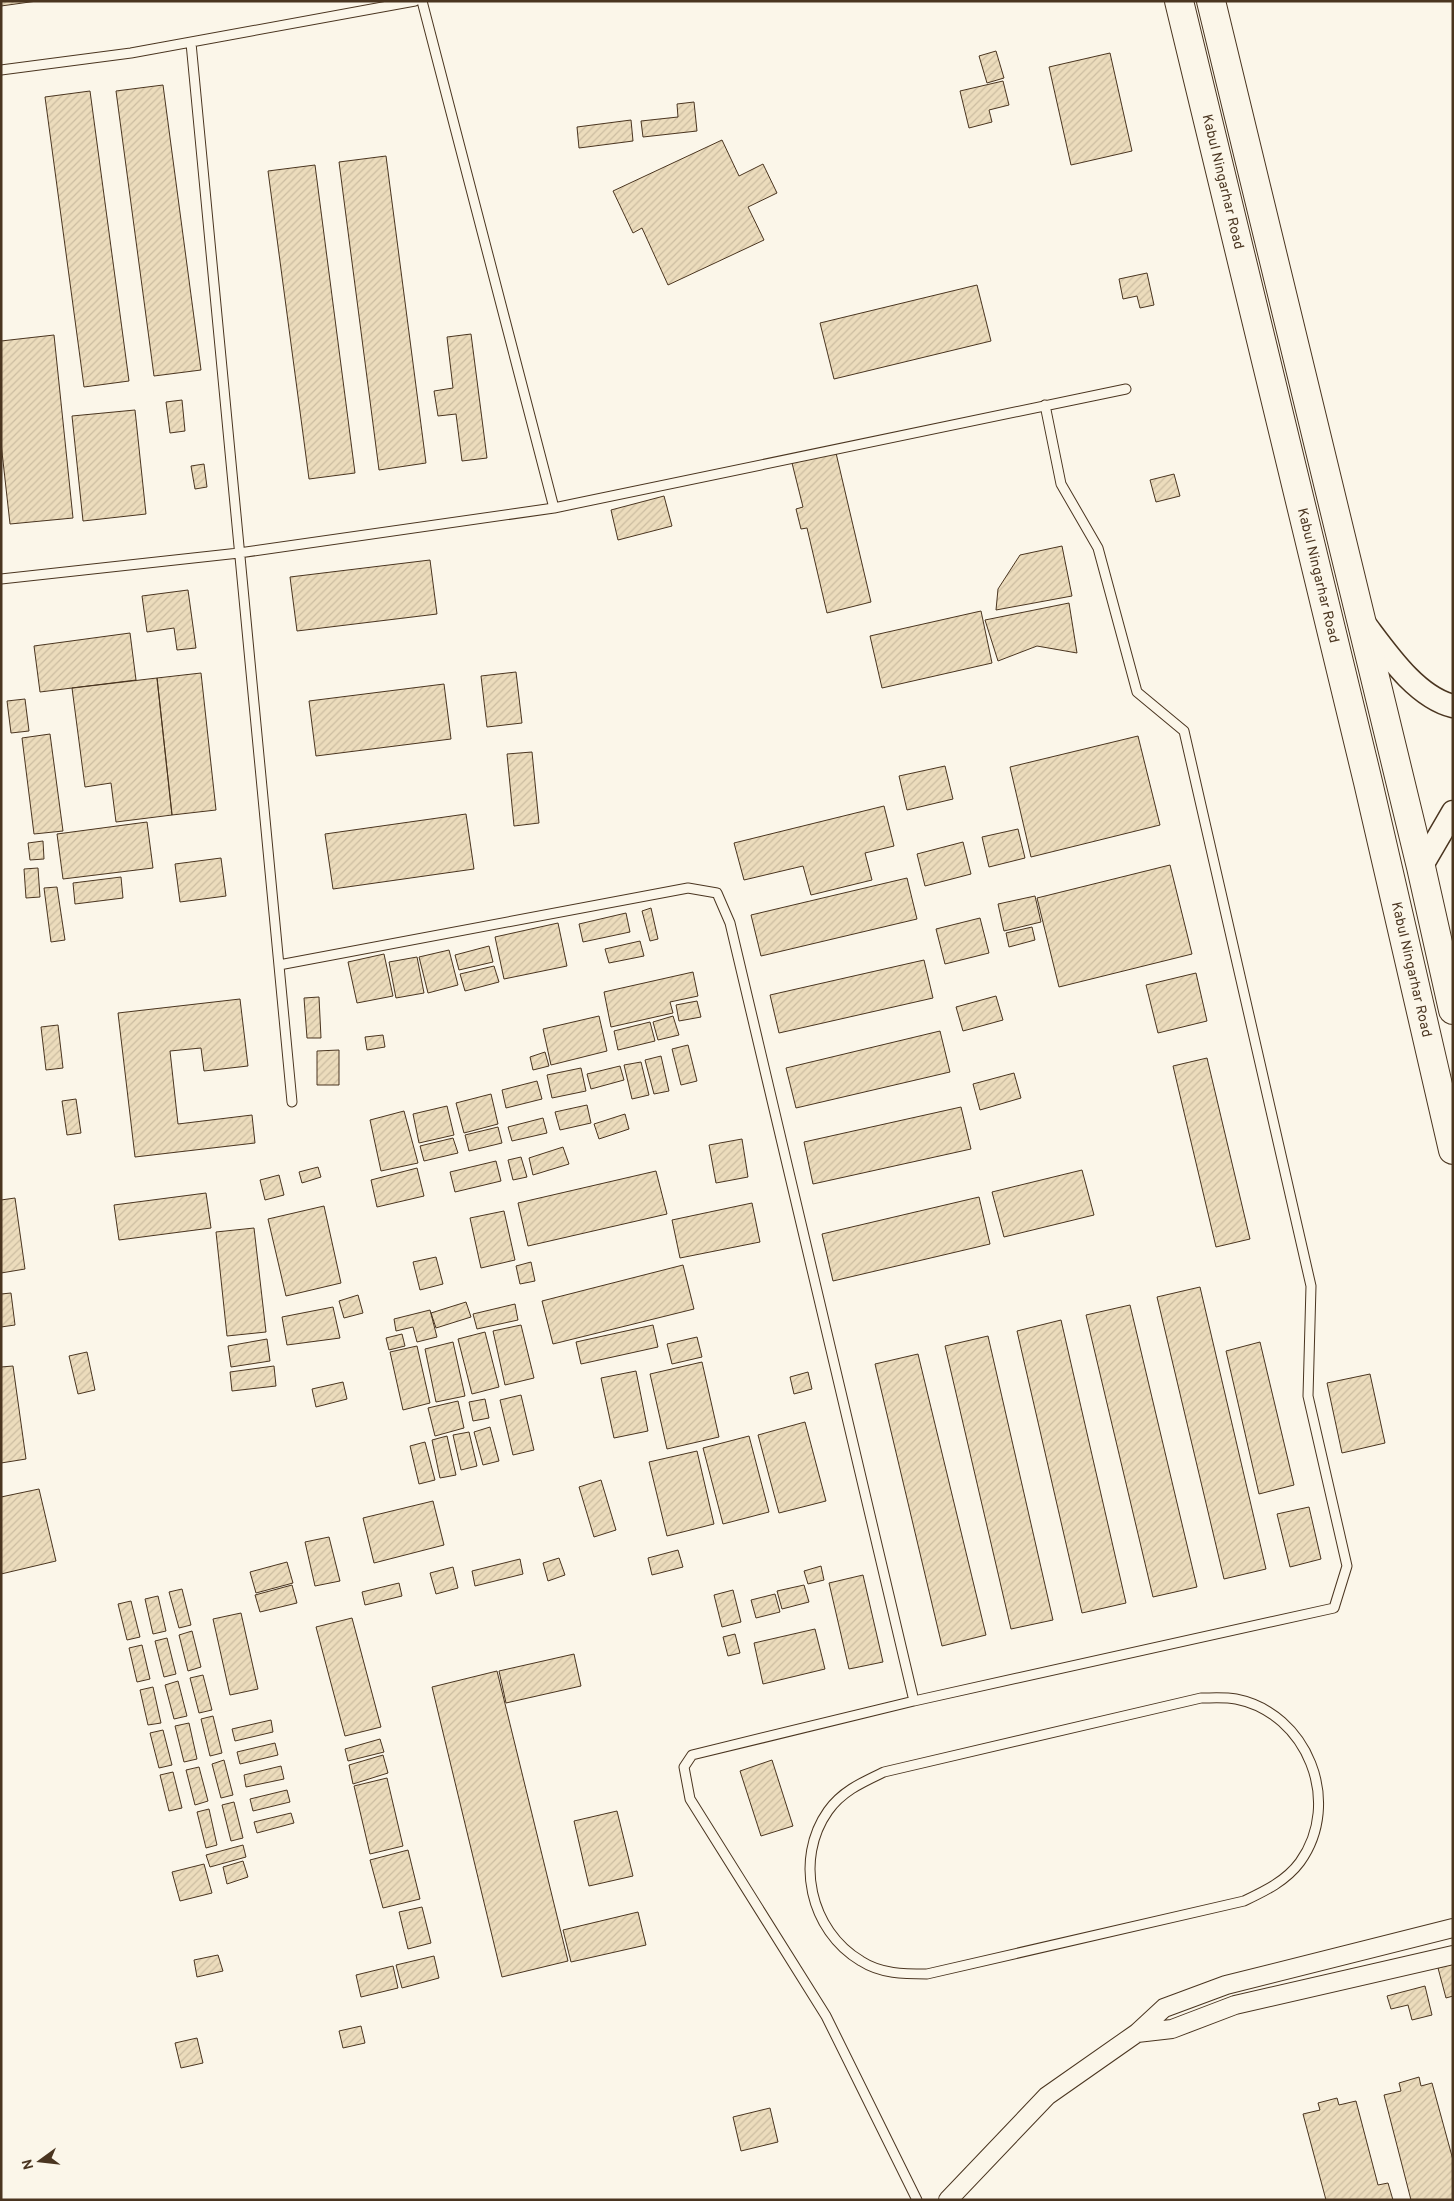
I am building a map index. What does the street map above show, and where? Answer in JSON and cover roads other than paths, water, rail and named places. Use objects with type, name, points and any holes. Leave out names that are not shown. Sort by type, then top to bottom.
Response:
[{"type":"highway","name":"Kabul Ningarhar Road","points":[[1179,1],[1368,782],[1453,1150]]},
{"type":"highway","points":[[1210,1],[1421,867],[1453,1010]]},
{"type":"street","points":[[1359,618],[1402,673],[1441,703],[1453,706]]},
{"type":"street","points":[[1421,867],[1453,812]]},
{"type":"street","points":[[948,2200],[1047,2096],[1137,2033],[1164,2008],[1226,1985],[1453,1928]]},
{"type":"street","points":[[1137,2033],[1172,2029],[1235,2005],[1453,1955]]},
{"type":"lane","points":[[1,70],[191,43],[415,1]]},
{"type":"lane","points":[[422,1],[554,508]]},
{"type":"lane","points":[[191,43],[292,1102]]},
{"type":"lane","points":[[1,579],[240,553],[554,508],[1126,389]]},
{"type":"lane","points":[[917,2200],[826,2016],[690,1799],[684,1767],[692,1755],[914,1701],[1334,1608],[1347,1566],[1308,1396],[1311,1286],[1184,731],[1137,692],[1098,548],[1061,484],[1045,406]]},
{"type":"lane","points":[[279,965],[688,888],[717,893],[732,933],[914,1701]]},
{"type":"lane","points":[[1201,1698],[1236,1699],[1268,1711],[1294,1733],[1312,1763],[1319,1796],[1315,1830],[1300,1862],[1275,1886],[1244,1901],[927,1974],[893,1974],[861,1962],[834,1939],[816,1910],[809,1876],[813,1842],[828,1811],[853,1786],[884,1772],[1201,1698]]}]
